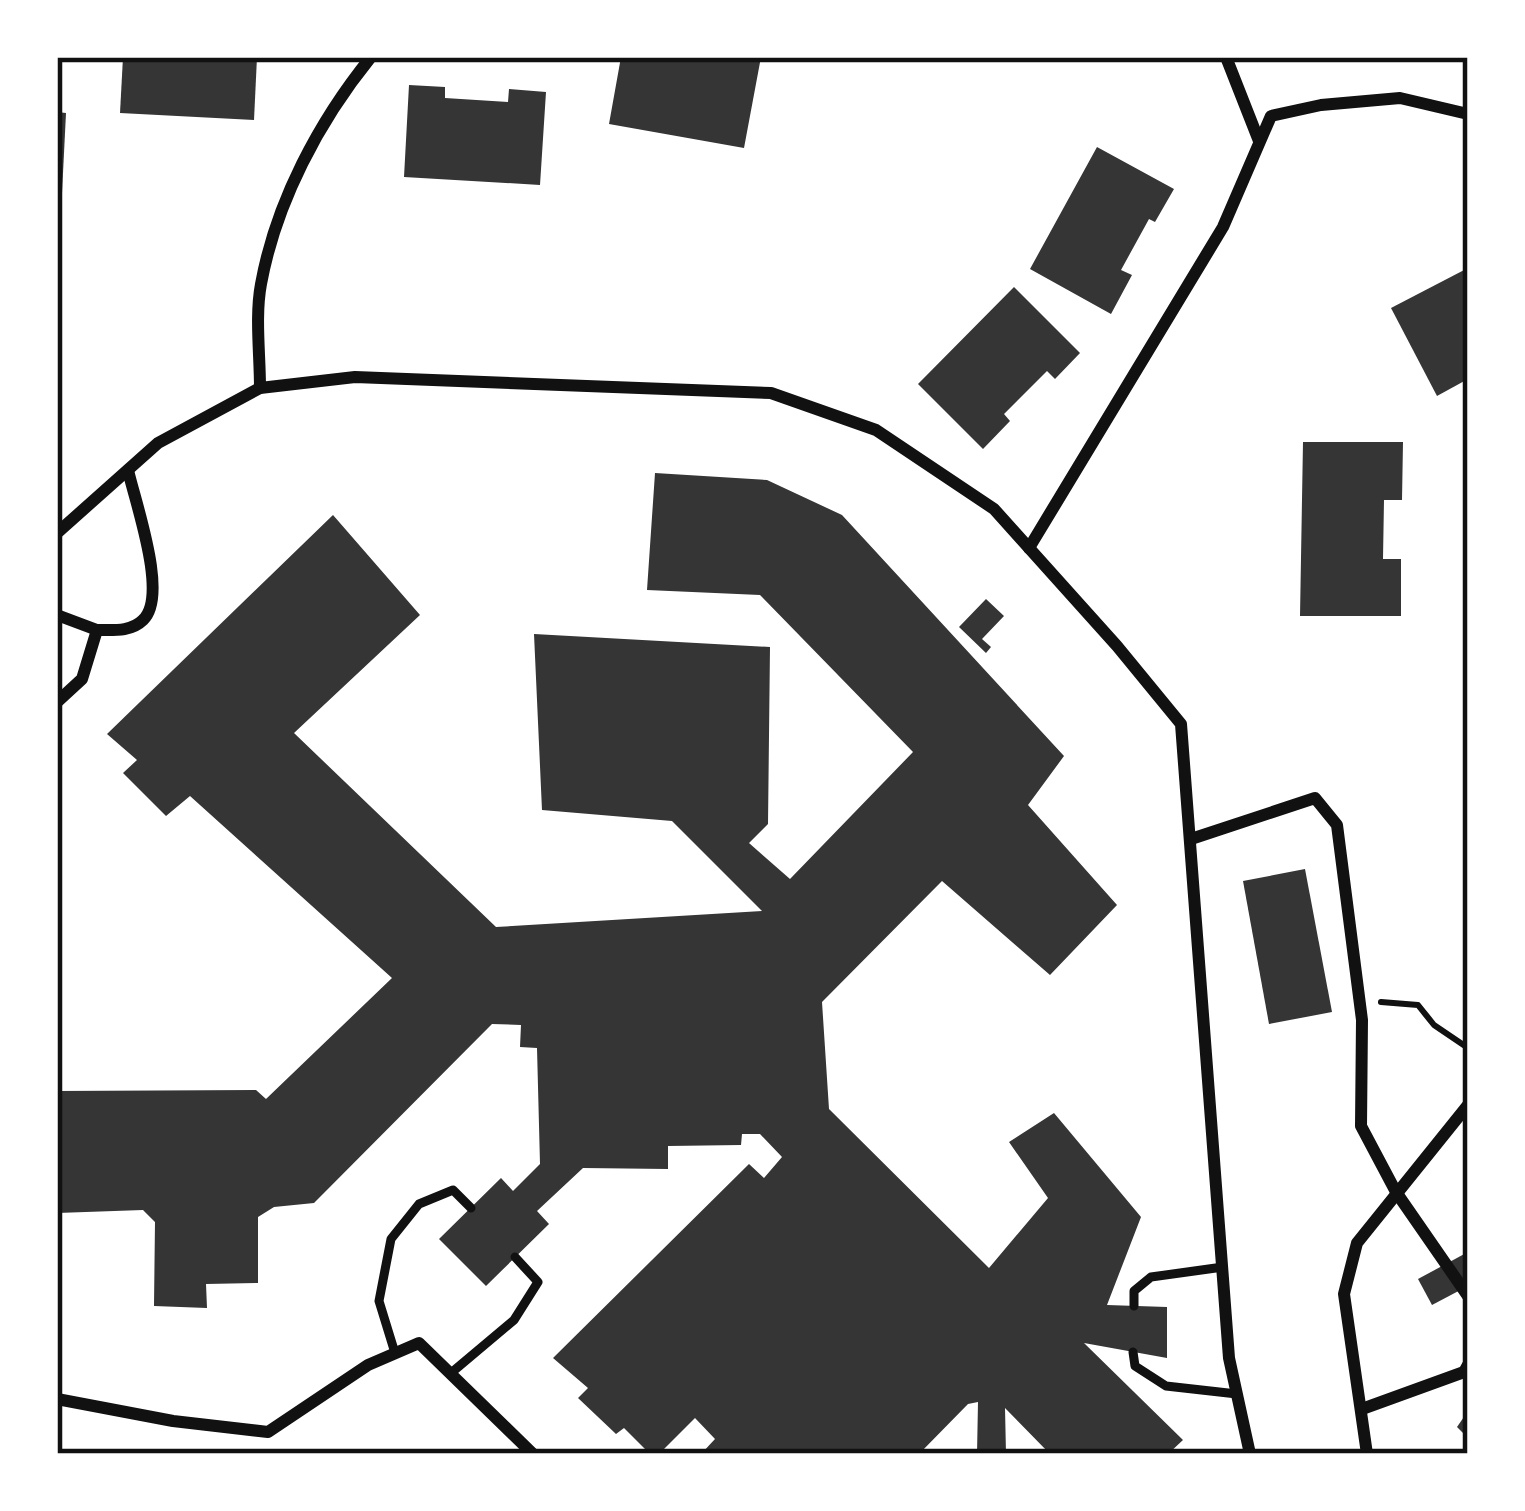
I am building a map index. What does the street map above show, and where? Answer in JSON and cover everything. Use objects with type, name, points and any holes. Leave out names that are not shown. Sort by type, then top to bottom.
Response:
[{"type":"street","points":[[260,388],[261,286],[294,178],[351,81],[371,57]]},
{"type":"street","points":[[1226,57],[1259,141]]},
{"type":"street","points":[[1029,548],[1223,227],[1271,116],[1322,105],[1400,98],[1468,114]]},
{"type":"street","points":[[57,533],[158,443],[260,388],[355,377],[771,393],[876,430],[994,509],[1181,724],[1229,1358],[1250,1454]]},
{"type":"street","points":[[57,615],[97,630],[129,629],[143,620],[154,594],[128,470]]},
{"type":"street","points":[[57,702],[82,680],[97,630]]},
{"type":"street","points":[[1191,838],[1315,798],[1337,825],[1359,1003],[1361,1126],[1396,1192],[1468,1296]]},
{"type":"street","points":[[1366,1454],[1344,1294],[1357,1243],[1468,1105]]},
{"type":"street","points":[[57,1399],[173,1421],[268,1432],[368,1365],[419,1343],[533,1454]]},
{"type":"street","points":[[1362,1409],[1464,1372],[1468,1364]]},
{"type":"lane","points":[[395,1353],[379,1300],[391,1239],[419,1204],[453,1190],[471,1208]]},
{"type":"lane","points":[[451,1373],[514,1320],[538,1282],[515,1257]]},
{"type":"lane","points":[[1135,1306],[1134,1292],[1151,1277],[1223,1267]]},
{"type":"lane","points":[[1133,1352],[1135,1366],[1166,1386],[1237,1394]]},
{"type":"path","points":[[1359,1003],[1398,1000],[1418,1005],[1434,1024],[1468,1048]]},
{"type":"building","points":[[123,57],[257,57],[254,120],[120,113]]},
{"type":"building","points":[[621,57],[694,57],[721,62],[722,57],[761,57],[744,148],[609,124]]},
{"type":"building","points":[[409,85],[445,87],[445,98],[508,102],[509,89],[546,92],[540,185],[404,177]]},
{"type":"building","points":[[57,112],[66,113],[61,213],[57,213]]},
{"type":"building","points":[[1097,147],[1174,189],[1155,222],[1149,219],[1121,270],[1132,275],[1111,314],[1030,269]]},
{"type":"building","points":[[1468,268],[1468,379],[1437,396],[1391,308]]},
{"type":"building","points":[[1014,287],[1080,353],[1055,379],[1047,371],[1004,414],[1010,421],[983,449],[918,384]]},
{"type":"building","points":[[1303,442],[1403,442],[1402,500],[1384,500],[1383,559],[1401,559],[1401,616],[1300,616]]},
{"type":"building","points":[[655,473],[767,480],[842,515],[1064,756],[1028,805],[1117,905],[1050,975],[942,881],[822,1002],[829,1109],[989,1268],[1048,1198],[1009,1142],[1054,1113],[1141,1217],[1107,1305],[1167,1307],[1167,1358],[1084,1343],[1183,1440],[1168,1454],[1050,1454],[1005,1408],[1006,1454],[977,1454],[978,1402],[968,1404],[919,1454],[701,1454],[715,1439],[695,1418],[659,1454],[650,1454],[624,1428],[616,1434],[578,1398],[588,1388],[553,1358],[749,1164],[764,1178],[782,1157],[760,1134],[742,1134],[741,1145],[668,1146],[668,1169],[583,1168],[537,1211],[549,1224],[486,1286],[439,1239],[501,1178],[513,1191],[540,1164],[537,1048],[520,1047],[521,1025],[492,1024],[314,1203],[274,1207],[258,1217],[258,1283],[206,1284],[207,1308],[154,1306],[155,1222],[143,1210],[57,1213],[57,1091],[256,1090],[266,1099],[392,978],[190,796],[166,816],[123,773],[137,760],[107,734],[333,515],[420,615],[294,733],[496,927],[762,911],[672,821],[542,810],[534,634],[770,647],[768,824],[749,843],[790,879],[913,752],[760,595],[647,590]]},
{"type":"building","points":[[986,599],[1004,616],[982,639],[991,647],[986,653],[959,627]]},
{"type":"building","points":[[1305,869],[1332,1012],[1269,1024],[1243,881]]},
{"type":"building","points":[[1468,1252],[1468,1286],[1432,1305],[1418,1279]]},
{"type":"building","points":[[1468,1411],[1468,1438],[1457,1427]]}]
